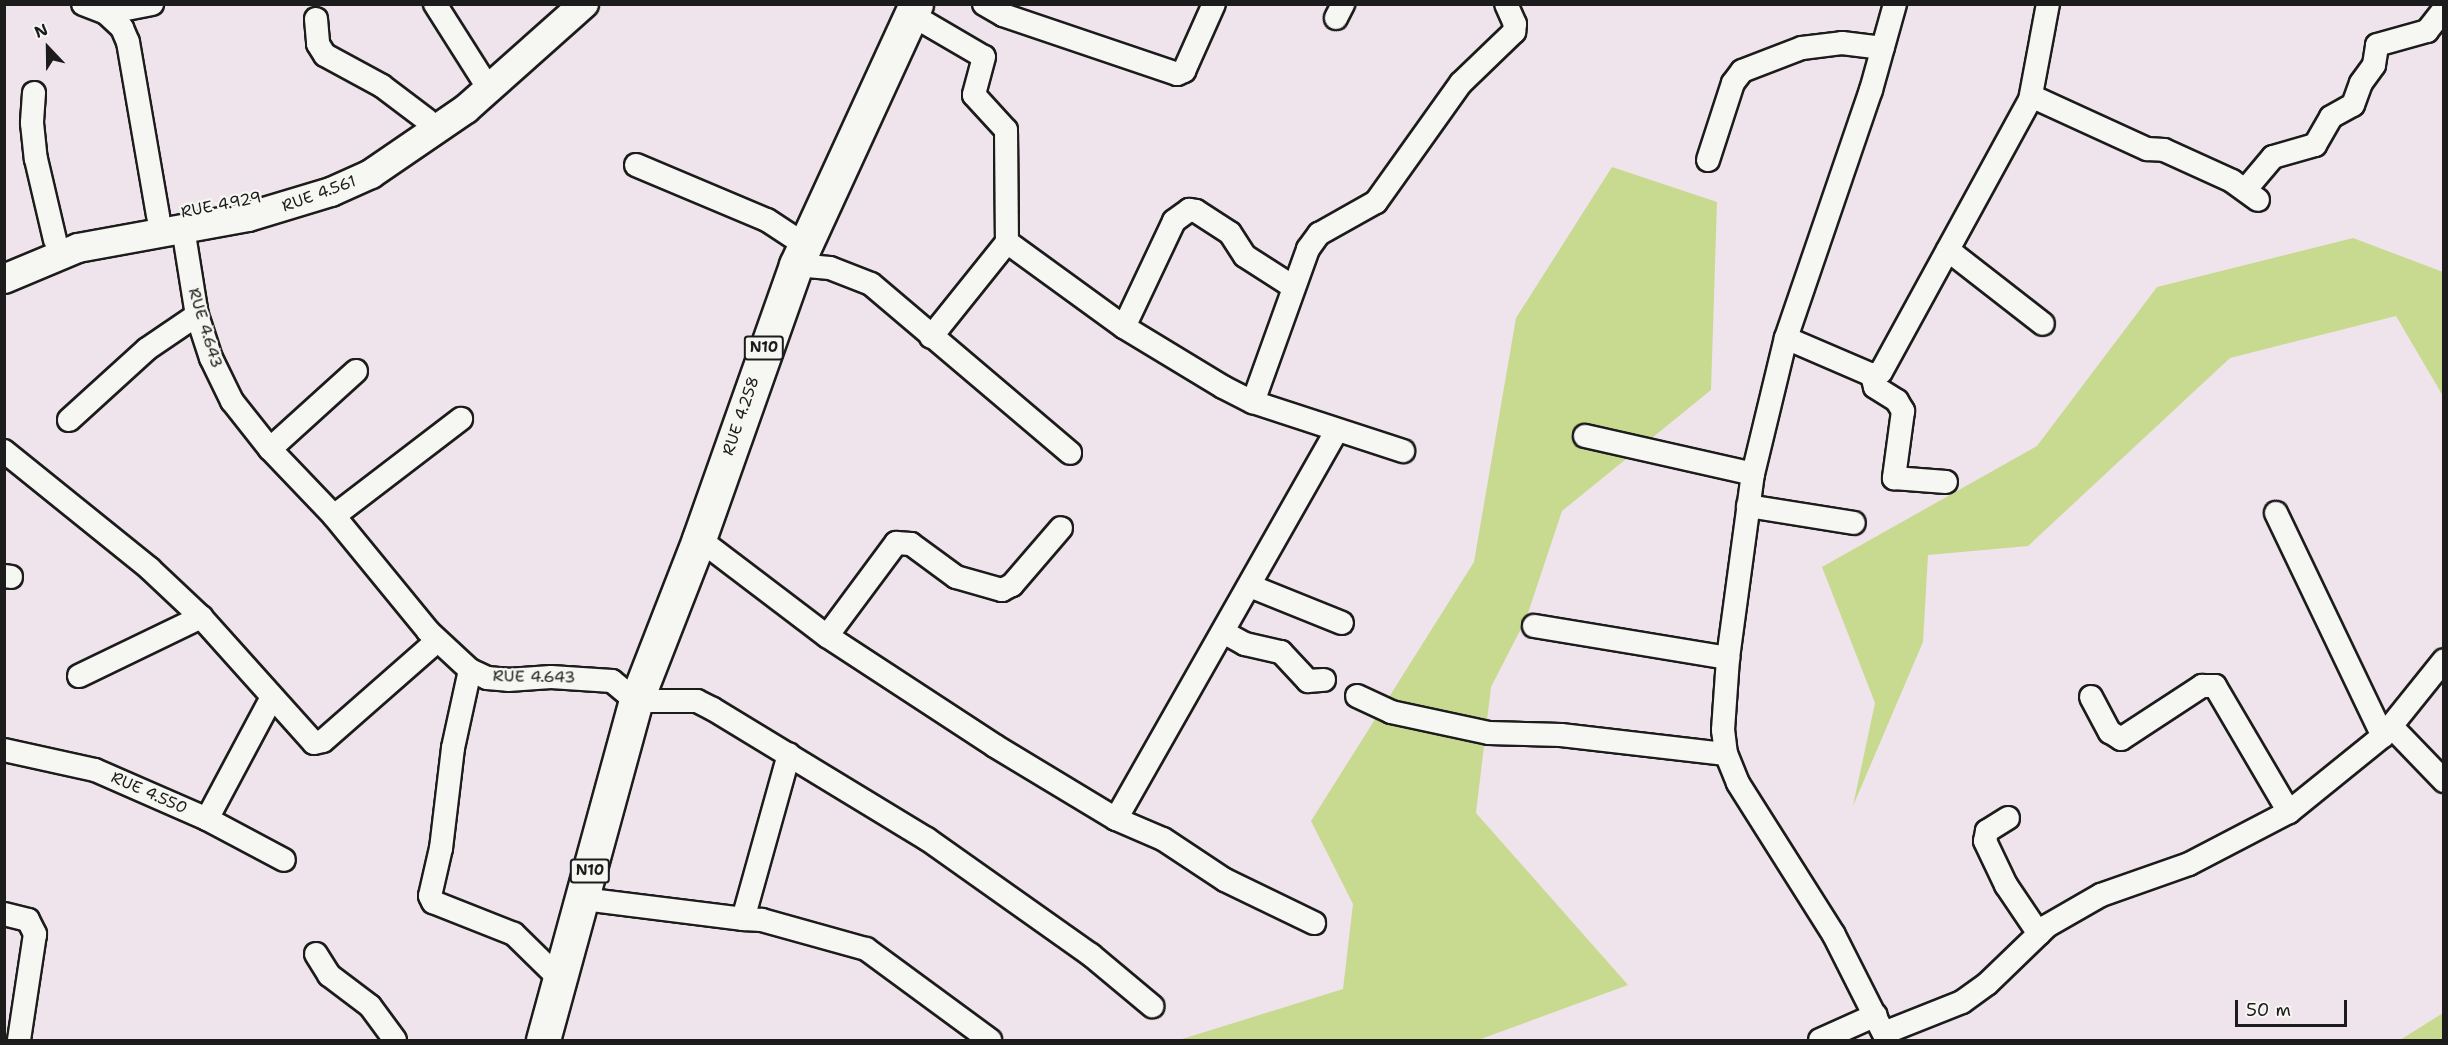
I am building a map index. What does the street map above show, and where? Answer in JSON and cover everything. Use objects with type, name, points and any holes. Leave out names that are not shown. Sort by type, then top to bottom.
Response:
[{"type":"highway","name":"RUE 4.258","points":[[636,701],[699,539],[801,255],[914,10]]},
{"type":"highway","name":"N10","points":[[543,1041],[636,701]]},
{"type":"main road","name":"RUE 4.929","points":[[4,262],[55,240],[171,222],[324,179],[380,152],[427,120],[482,78],[565,4]]},
{"type":"main road","name":"RUE 4.561","points":[[4,279],[78,248],[171,222],[296,204],[371,174],[466,109],[584,4]]},
{"type":"street","points":[[82,4],[106,14],[152,4]]},
{"type":"street","points":[[435,4],[482,78]]},
{"type":"street","points":[[984,4],[1003,15],[1177,74],[1184,71],[1214,4]]},
{"type":"street","points":[[1254,402],[1293,286],[1308,249],[1319,234],[1376,202],[1461,82],[1514,32],[1515,24],[1506,4]]},
{"type":"street","points":[[1882,1030],[1834,935],[1738,783],[1726,754],[1723,730],[1728,658],[1753,474],[1786,338],[1883,48],[1895,4]]},
{"type":"street","points":[[1786,338],[1872,375],[1881,372],[2031,96],[2048,4]]},
{"type":"street","points":[[2031,96],[2147,149],[2164,150],[2252,195],[2273,157],[2315,145],[2331,117],[2353,105],[2361,83],[2374,65],[2377,45],[2427,31],[2444,9]]},
{"type":"street","points":[[914,10],[984,57],[974,95],[1006,130],[1007,242],[931,337]]},
{"type":"street","name":"RUE 4.643","points":[[106,14],[122,28],[128,42],[171,222],[212,358],[232,401],[270,449],[334,516],[437,641],[470,669],[487,678],[508,680],[550,676],[612,681],[636,701]]},
{"type":"street","points":[[316,19],[318,44],[325,55],[382,86],[427,120]]},
{"type":"street","points":[[1708,160],[1733,83],[1742,71],[1802,48],[1842,43],[1883,48]]},
{"type":"street","points":[[34,93],[32,123],[36,159],[55,240]]},
{"type":"street","points":[[636,165],[767,220],[801,255],[871,284],[1070,453]]},
{"type":"street","points":[[1124,327],[1174,221],[1189,210],[1196,211],[1230,233],[1245,256],[1293,286]]},
{"type":"street","points":[[1007,242],[1124,327],[1254,402],[1336,431],[1403,451]]},
{"type":"street","points":[[1948,250],[2043,324]]},
{"type":"street","points":[[69,420],[147,349],[198,315]]},
{"type":"street","points":[[270,449],[356,371]]},
{"type":"street","points":[[1872,375],[1875,387],[1897,401],[1903,411],[1894,478],[1946,482]]},
{"type":"street","points":[[334,516],[461,419]]},
{"type":"street","points":[[1116,819],[1225,633],[1336,431]]},
{"type":"street","points":[[1585,436],[1753,474]]},
{"type":"street","points":[[4,451],[150,568],[201,617],[271,699],[319,744],[437,641]]},
{"type":"street","points":[[1748,506],[1854,523]]},
{"type":"street","points":[[2276,513],[2388,731],[2444,781]]},
{"type":"street","points":[[827,636],[896,543],[911,544],[956,577],[1002,590],[1012,585],[1061,528]]},
{"type":"street","points":[[699,539],[827,636],[1116,819],[1163,839],[1225,880],[1314,923]]},
{"type":"street","points":[[1250,586],[1342,623]]},
{"type":"street","points":[[79,676],[201,617]]},
{"type":"street","points":[[1534,626],[1728,658]]},
{"type":"street","points":[[1225,633],[1245,644],[1281,652],[1308,681],[1324,680]]},
{"type":"street","points":[[1820,1041],[1882,1030],[1962,1002],[1988,984],[2039,934],[2101,895],[2210,855],[2289,812],[2388,731],[2442,664]]},
{"type":"street","points":[[470,669],[453,748],[441,848],[430,896],[434,902],[514,934],[559,978]]},
{"type":"street","points":[[2091,697],[2110,732],[2121,739],[2202,686],[2215,686],[2289,812]]},
{"type":"street","points":[[1357,696],[1391,712],[1489,733],[1561,735],[1726,754]]},
{"type":"street","points":[[207,819],[271,699]]},
{"type":"street","points":[[636,701],[697,700],[789,754],[927,839],[1091,955],[1152,1006]]},
{"type":"street","name":"RUE 4.550","points":[[4,750],[95,770],[207,819],[284,860]]},
{"type":"street","points":[[743,919],[789,754]]},
{"type":"street","points":[[2008,818],[1987,831],[1985,841],[2006,885],[2039,934]]},
{"type":"street","points":[[583,899],[762,920],[866,949],[990,1040]]},
{"type":"street","points":[[4,914],[28,920],[35,934],[19,1041]]},
{"type":"street","points":[[316,954],[329,975],[370,1006],[395,1041]]},
{"type":"green space","points":[[1612,167],[1717,202],[1711,390],[1562,511],[1526,619],[1491,687],[1476,813],[1628,985],[1478,1040],[1179,1040],[1343,989],[1353,904],[1311,821],[1474,562],[1516,318]]},
{"type":"green space","points":[[2353,238],[2443,272],[2443,396],[2396,316],[2230,358],[2028,546],[1928,555],[1923,642],[1853,806],[1875,703],[1822,567],[2037,446],[2157,287]]},
{"type":"green space","points":[[2443,1013],[2443,1040],[2400,1040]]}]
